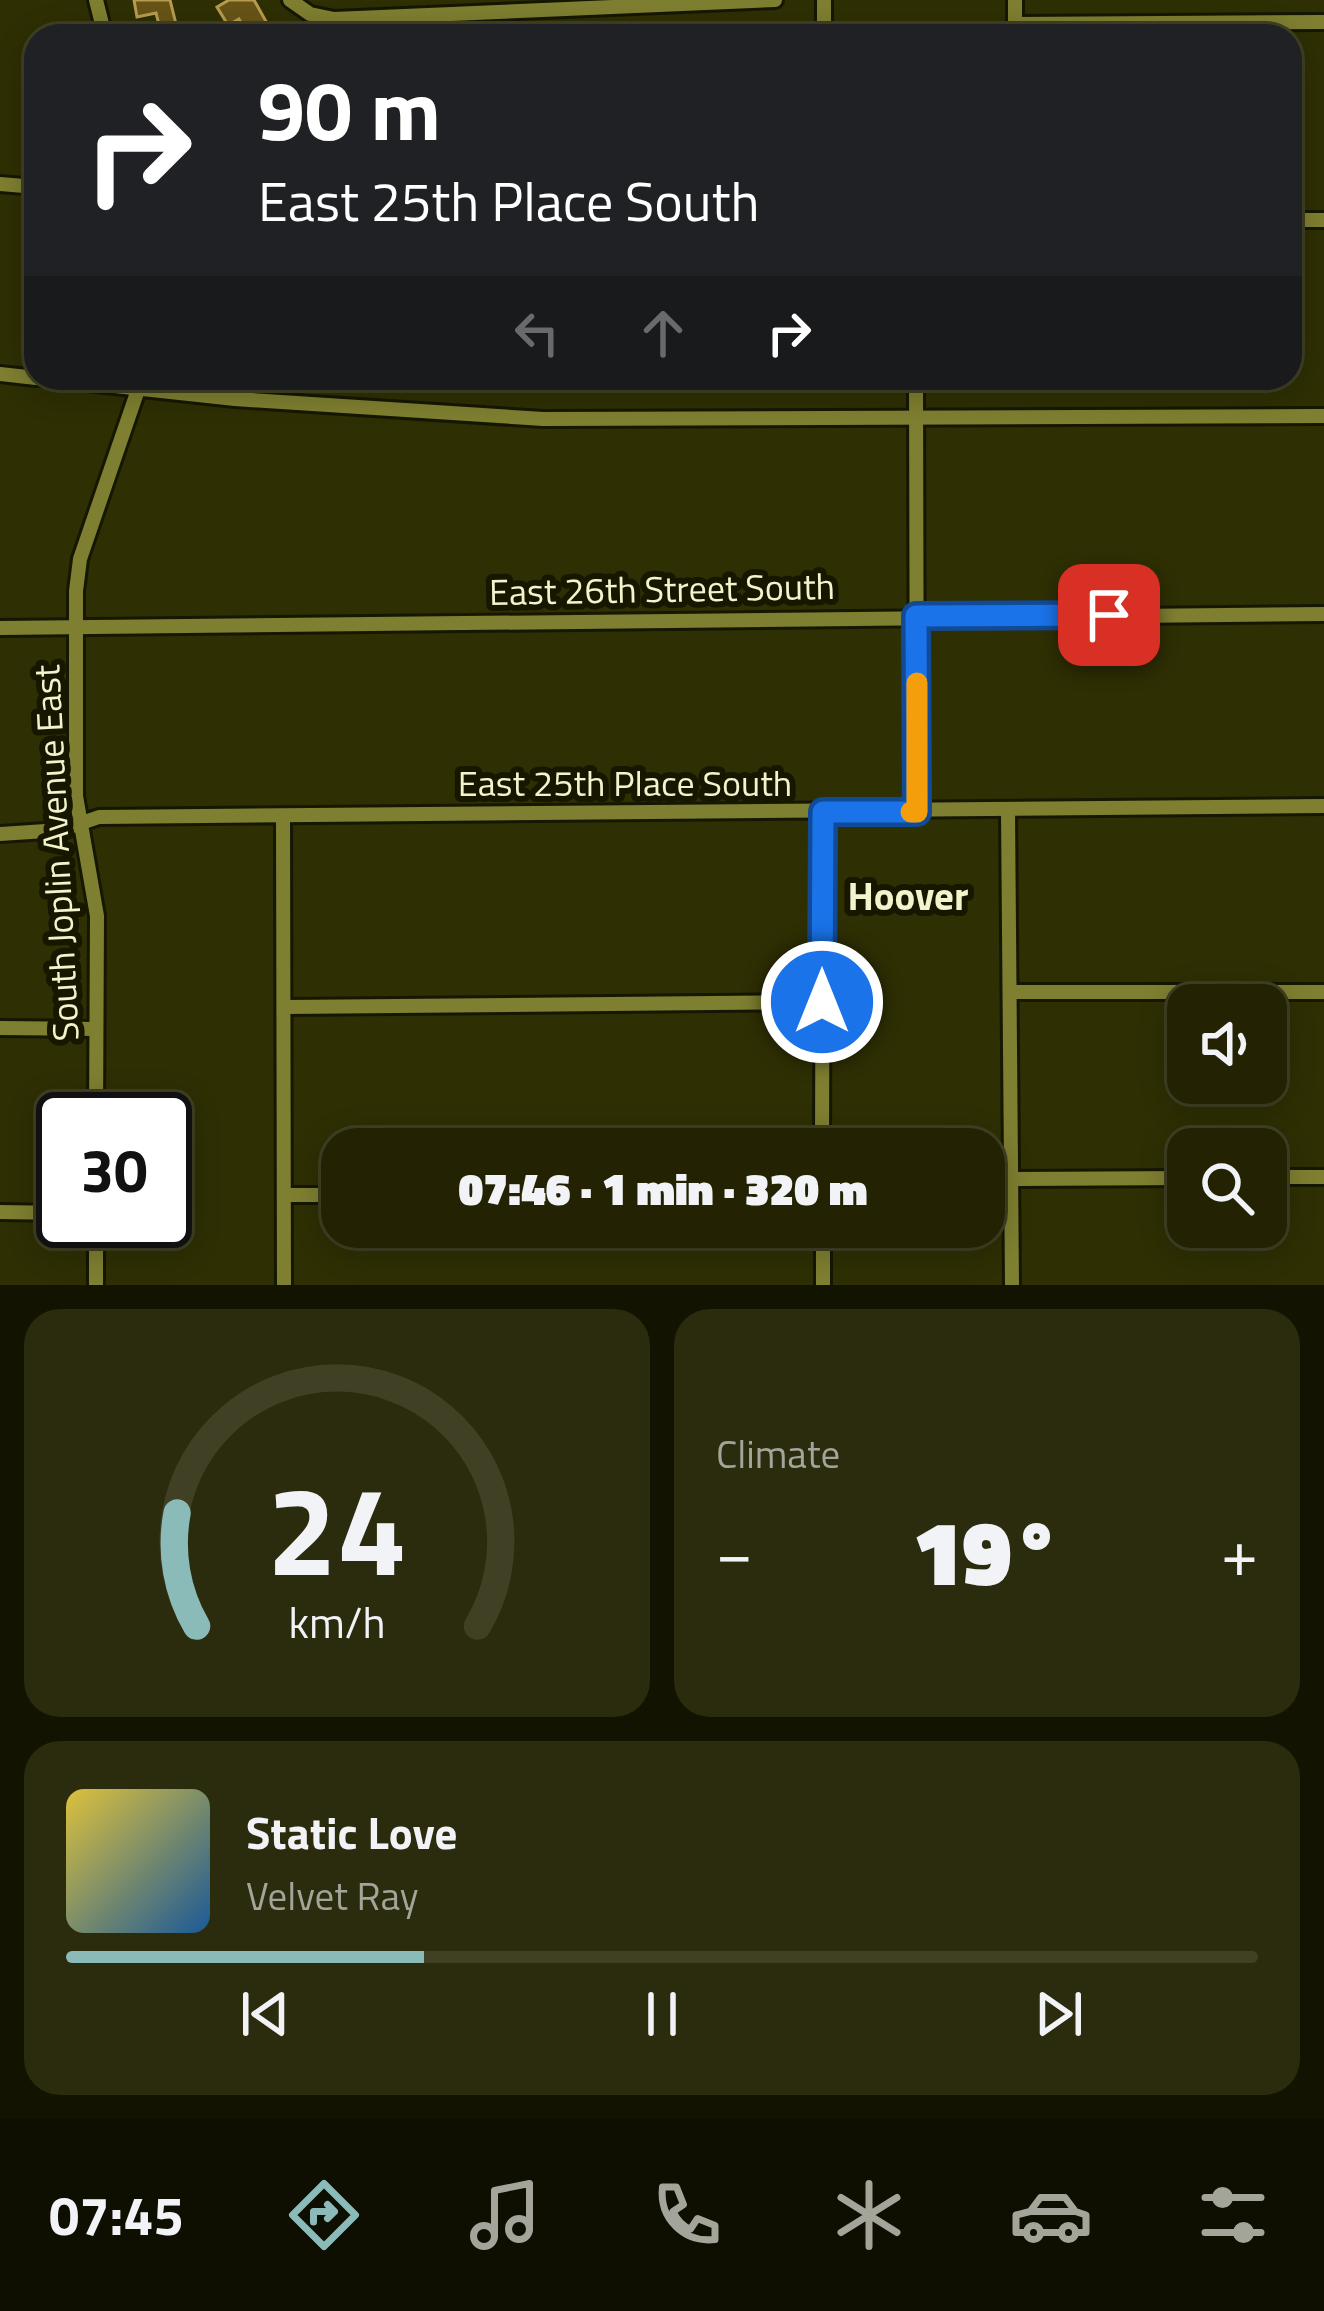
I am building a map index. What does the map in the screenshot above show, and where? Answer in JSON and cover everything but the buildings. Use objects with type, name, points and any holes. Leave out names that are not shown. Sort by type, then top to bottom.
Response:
[{"type":"street","points":[[296,5],[334,19],[775,0]]},
{"type":"street","points":[[1247,24],[1324,22]]},
{"type":"street","name":"South Joplin Avenue East","points":[[96,1092],[97,916],[79,823],[76,628],[80,559],[138,390]]},
{"type":"street","points":[[192,390],[281,402],[543,418],[1324,416]]},
{"type":"street","points":[[916,390],[917,812]]},
{"type":"street","name":"East 26th Street South","points":[[0,628],[1324,614]]},
{"type":"street","name":"East 25th Place South","points":[[0,834],[61,830],[99,817],[1324,806]]},
{"type":"street","points":[[1008,811],[1012,1285]]},
{"type":"street","points":[[822,1128],[823,812]]},
{"type":"street","points":[[283,816],[284,1285]]},
{"type":"street","points":[[1010,992],[1324,992]]},
{"type":"street","points":[[285,1006],[822,1002]]},
{"type":"street","points":[[0,1028],[95,1028]]},
{"type":"street","points":[[1287,1177],[1324,1177]]},
{"type":"street","points":[[1011,1179],[1167,1178]]},
{"type":"street","points":[[284,1195],[321,1195]]},
{"type":"street","points":[[0,1212],[36,1213]]},
{"type":"street","points":[[96,1248],[96,1285]]},
{"type":"street","points":[[823,1248],[823,1285]]},
{"type":"slow traffic","points":[[911,812],[917,812],[917,683]]},
{"type":"district","name":"Hoover","points":[[908,896]]},
{"type":"route","points":[[822,1002],[823,812],[917,812],[916,616],[1109,615]]}]
